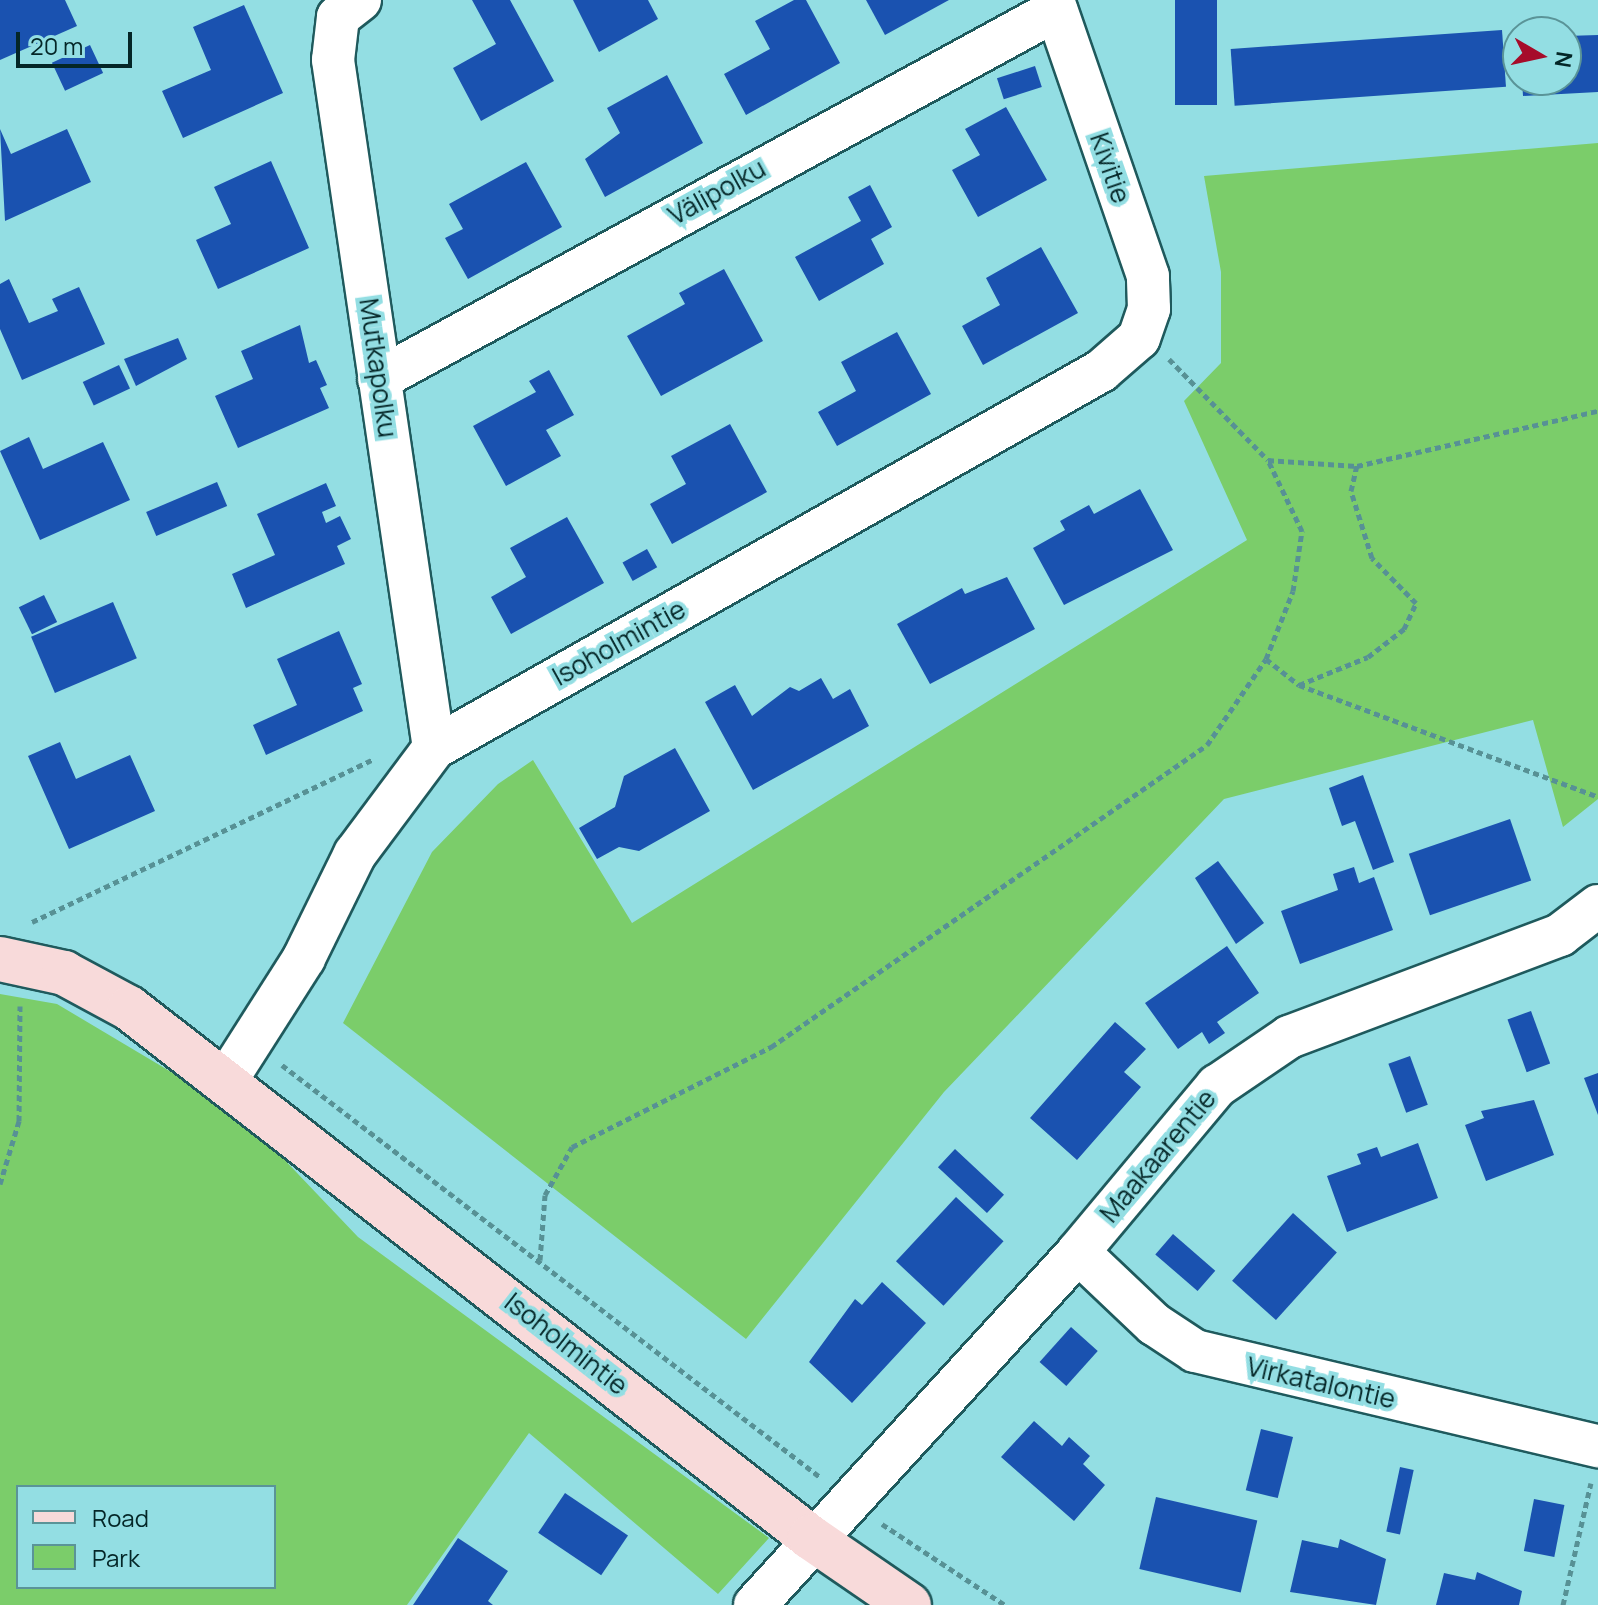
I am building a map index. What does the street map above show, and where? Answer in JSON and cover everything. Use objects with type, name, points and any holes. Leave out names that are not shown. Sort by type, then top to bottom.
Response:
[{"type":"street","name":"Mutkapolku","points":[[360,0],[338,17],[333,60],[434,748]]},
{"type":"street","name":"Välipolku","points":[[379,379],[1054,5]]},
{"type":"street","name":"Kivitie","points":[[1054,5],[1148,276],[1149,309],[1139,338]]},
{"type":"street","name":"Isoholmintie","points":[[227,1079],[304,958],[355,854],[434,748],[1101,371],[1139,338]]},
{"type":"street","name":"Maakaarentie","points":[[755,1605],[810,1537],[850,1500],[1078,1252],[1217,1086],[1259,1054],[1560,935],[1598,906]]},
{"type":"street","name":"Isoholmintie","points":[[16,948],[99,990],[227,1079],[810,1537],[909,1605]]},
{"type":"street","name":"Virkatalontie","points":[[1078,1252],[1154,1324],[1195,1351],[1596,1456]]},
{"type":"path","points":[[540,1260],[545,1195],[572,1147],[771,1047],[1207,745],[1266,659],[1293,591],[1302,531],[1268,460],[1188,372],[1139,338]]},
{"type":"path","points":[[1268,460],[1357,466],[1598,411]]},
{"type":"path","points":[[1299,685],[1368,657],[1404,629],[1416,603],[1372,558],[1351,491],[1357,466]]},
{"type":"path","points":[[1266,659],[1299,685],[1598,797]]},
{"type":"path","points":[[16,948],[406,744],[434,748]]},
{"type":"path","points":[[0,1184],[19,1121],[25,1060],[13,917],[16,948]]},
{"type":"path","points":[[16,948],[45,929]]},
{"type":"path","points":[[250,1041],[850,1500],[1005,1605]]},
{"type":"path","points":[[1563,1605],[1596,1456]]},
{"type":"green space","points":[[1598,143],[1598,799],[1563,827],[1533,720],[1224,799],[944,1092],[746,1339],[343,1023],[432,852],[498,784],[533,760],[632,923],[1247,540],[1184,401],[1221,363],[1221,272],[1204,176]]},
{"type":"green space","points":[[0,994],[57,1004],[240,1113],[358,1237],[769,1538],[718,1594],[529,1433],[407,1605],[0,1605]]},
{"type":"building","points":[[0,0],[65,0],[77,26],[0,60]]},
{"type":"building","points":[[472,0],[510,0],[554,81],[481,121],[453,68],[496,44]]},
{"type":"building","points":[[573,0],[648,0],[658,19],[599,52]]},
{"type":"building","points":[[794,0],[806,0],[840,63],[746,115],[724,74],[770,49],[755,21]]},
{"type":"building","points":[[866,0],[949,0],[885,35]]},
{"type":"building","points":[[1175,0],[1217,0],[1217,105],[1175,105]]},
{"type":"building","points":[[244,5],[283,93],[183,138],[162,91],[211,70],[193,27]]},
{"type":"building","points":[[1502,30],[1502,87],[1235,106],[1231,49]]},
{"type":"building","points":[[1598,35],[1598,92],[1582,93],[1582,36]]},
{"type":"building","points":[[90,45],[103,73],[65,91],[52,63]]},
{"type":"building","points":[[1035,66],[1042,87],[1004,99],[997,78]]},
{"type":"building","points":[[667,75],[703,143],[605,197],[585,159],[620,133],[607,108]]},
{"type":"building","points":[[1006,107],[1047,180],[978,217],[952,170],[980,155],[965,129]]},
{"type":"building","points":[[0,129],[11,154],[67,129],[91,182],[5,221]]},
{"type":"building","points":[[271,161],[309,248],[218,289],[196,240],[231,224],[214,187]]},
{"type":"building","points":[[526,162],[562,227],[468,279],[445,238],[463,229],[449,204]]},
{"type":"building","points":[[870,185],[892,227],[871,239],[884,264],[819,301],[795,257],[861,221],[848,197]]},
{"type":"building","points":[[1041,247],[1078,313],[983,365],[962,326],[1000,305],[986,278]]},
{"type":"building","points":[[724,269],[763,341],[661,396],[627,336],[685,304],[679,293]]},
{"type":"building","points":[[9,279],[29,323],[58,311],[52,299],[79,287],[105,344],[22,380],[0,329],[0,284]]},
{"type":"building","points":[[300,325],[309,363],[316,360],[327,385],[320,388],[329,408],[238,448],[215,396],[253,379],[241,351]]},
{"type":"building","points":[[897,332],[931,394],[837,446],[818,412],[856,391],[841,362]]},
{"type":"building","points":[[178,338],[187,359],[136,386],[124,359]]},
{"type":"building","points":[[119,365],[130,389],[94,405],[83,382]]},
{"type":"building","points":[[549,370],[574,415],[546,430],[561,456],[506,486],[473,426],[536,392],[529,381]]},
{"type":"building","points":[[730,424],[767,492],[672,544],[650,504],[686,484],[671,456]]},
{"type":"building","points":[[29,437],[43,469],[103,442],[130,500],[40,540],[0,451]]},
{"type":"building","points":[[217,482],[227,506],[156,536],[146,512]]},
{"type":"building","points":[[326,483],[336,506],[322,512],[326,523],[340,516],[351,539],[337,546],[345,564],[246,608],[232,574],[275,555],[257,514]]},
{"type":"building","points":[[1140,489],[1173,550],[1064,605],[1033,548],[1065,530],[1060,521],[1089,505],[1094,514]]},
{"type":"building","points":[[567,517],[604,583],[511,634],[491,597],[526,577],[510,548]]},
{"type":"building","points":[[647,549],[657,567],[633,581],[623,563]]},
{"type":"building","points":[[1007,577],[1035,629],[930,684],[897,624],[962,588],[965,594]]},
{"type":"building","points":[[44,595],[57,622],[32,634],[19,607]]},
{"type":"building","points":[[113,602],[137,658],[55,693],[31,637]]},
{"type":"building","points":[[339,631],[362,684],[353,688],[363,711],[266,755],[253,725],[297,705],[277,659]]},
{"type":"building","points":[[821,678],[833,699],[850,689],[869,726],[753,790],[705,702],[735,685],[752,716],[790,687],[799,691]]},
{"type":"building","points":[[60,742],[76,779],[130,755],[155,811],[69,849],[28,756]]},
{"type":"building","points":[[675,748],[710,811],[639,851],[619,847],[597,859],[579,828],[615,807],[624,776]]},
{"type":"building","points":[[1363,775],[1394,862],[1373,870],[1355,821],[1342,826],[1329,788]]},
{"type":"building","points":[[1510,819],[1531,880],[1430,915],[1409,854]]},
{"type":"building","points":[[1218,861],[1264,923],[1236,944],[1195,878]]},
{"type":"building","points":[[1354,867],[1359,883],[1374,877],[1393,930],[1300,964],[1281,911],[1338,890],[1333,874]]},
{"type":"building","points":[[1227,946],[1259,993],[1217,1022],[1225,1033],[1209,1044],[1202,1032],[1178,1049],[1145,1003]]},
{"type":"building","points":[[1531,1011],[1550,1064],[1527,1072],[1508,1020]]},
{"type":"building","points":[[1115,1022],[1146,1049],[1124,1072],[1141,1087],[1077,1160],[1030,1118]]},
{"type":"building","points":[[1410,1056],[1428,1105],[1406,1113],[1388,1064]]},
{"type":"building","points":[[1598,1073],[1598,1115],[1584,1078]]},
{"type":"building","points":[[1534,1100],[1554,1155],[1486,1181],[1465,1125],[1484,1118],[1481,1111]]},
{"type":"building","points":[[1418,1143],[1438,1198],[1347,1232],[1327,1176],[1361,1164],[1357,1154],[1377,1147],[1381,1157]]},
{"type":"building","points":[[955,1149],[1004,1195],[987,1213],[938,1167]]},
{"type":"building","points":[[956,1197],[1004,1241],[944,1306],[896,1261]]},
{"type":"building","points":[[1293,1213],[1337,1252],[1276,1320],[1232,1281]]},
{"type":"building","points":[[1173,1234],[1215,1271],[1198,1291],[1155,1254]]},
{"type":"building","points":[[882,1282],[926,1323],[852,1403],[809,1362],[855,1299],[862,1305]]},
{"type":"building","points":[[1071,1327],[1098,1351],[1066,1386],[1040,1362]]},
{"type":"building","points":[[1034,1421],[1062,1446],[1069,1437],[1090,1456],[1083,1464],[1105,1485],[1074,1521],[1001,1457]]},
{"type":"building","points":[[1261,1429],[1293,1437],[1278,1498],[1246,1490]]},
{"type":"building","points":[[1400,1467],[1414,1470],[1400,1534],[1386,1532]]},
{"type":"building","points":[[565,1493],[628,1535],[601,1575],[538,1533]]},
{"type":"building","points":[[1156,1497],[1257,1520],[1241,1592],[1139,1569]]},
{"type":"building","points":[[1534,1499],[1564,1505],[1554,1557],[1524,1551]]},
{"type":"building","points":[[458,1538],[508,1571],[488,1601],[493,1605],[413,1605]]},
{"type":"building","points":[[1340,1539],[1386,1559],[1376,1605],[1290,1592],[1302,1540],[1338,1548]]},
{"type":"building","points":[[1477,1572],[1522,1591],[1519,1605],[1436,1605],[1444,1573],[1475,1580]]}]
